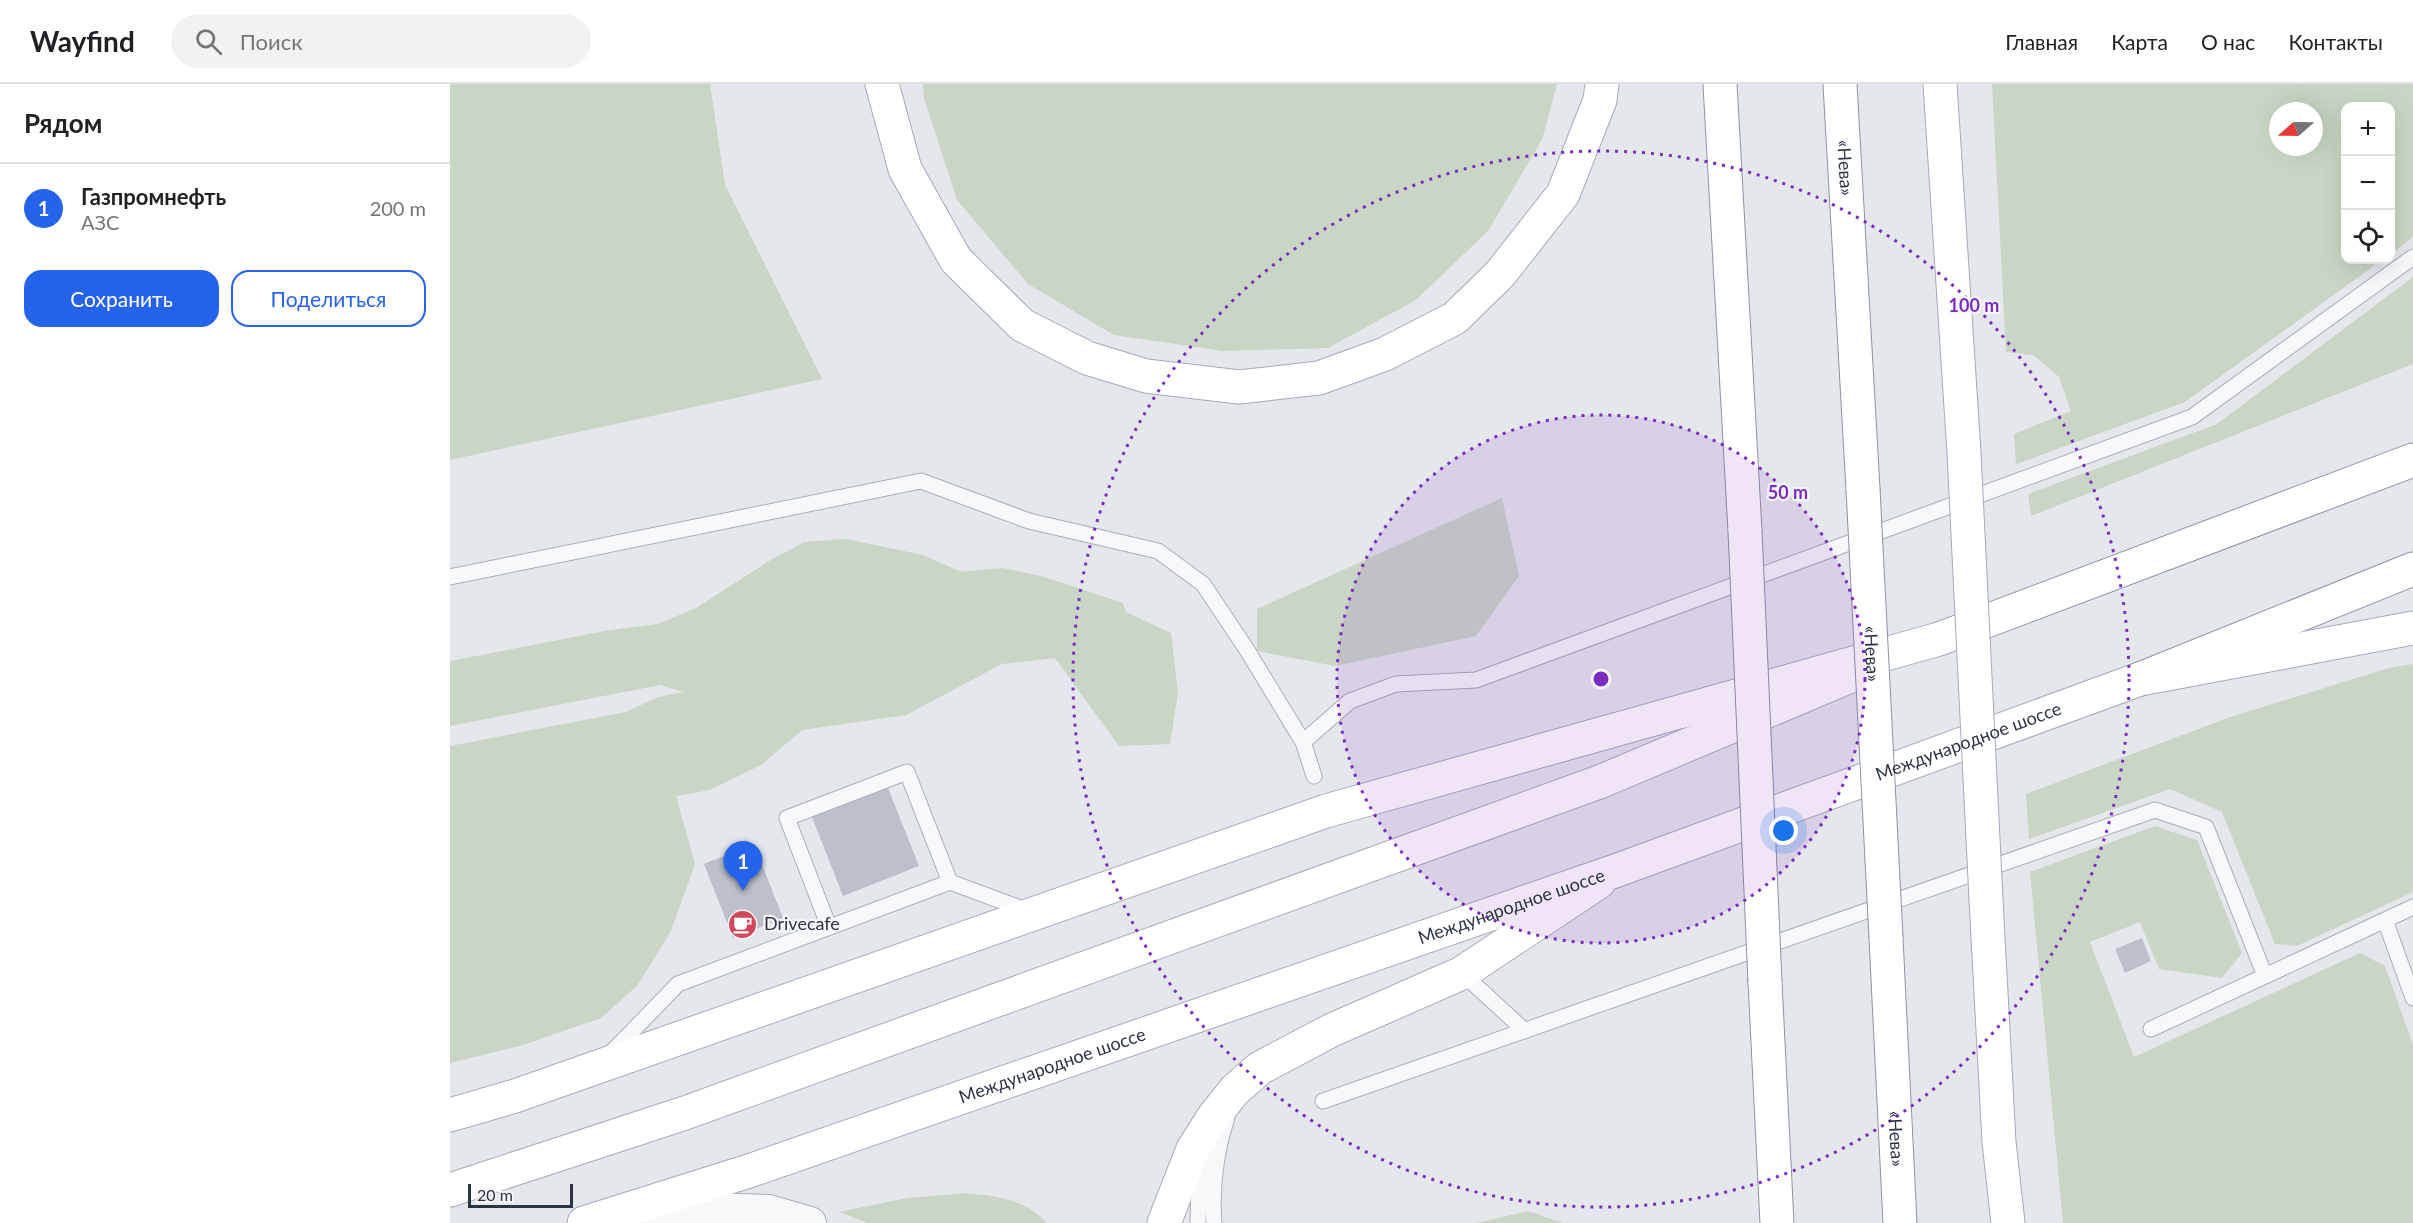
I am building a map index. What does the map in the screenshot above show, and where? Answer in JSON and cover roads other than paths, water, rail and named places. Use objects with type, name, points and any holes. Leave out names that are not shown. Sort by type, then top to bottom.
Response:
[{"type":"main road","points":[[882,84],[905,170],[956,260],[1022,326],[1087,358],[1146,376],[1239,387],[1319,378],[1384,354],[1455,318],[1500,274],[1563,194],[1600,100],[1602,84]]},
{"type":"main road","points":[[1720,84],[1745,531],[1777,1223]]},
{"type":"main road","name":"«Нева»","points":[[1840,84],[1863,489],[1899,1223]]},
{"type":"main road","points":[[1940,84],[1964,453],[1999,1142],[2008,1223]]},
{"type":"main road","points":[[2344,484],[2413,448]]},
{"type":"main road","points":[[450,1190],[685,1113],[1602,782],[1939,639],[2344,484],[2413,460]]},
{"type":"main road","name":"Международное шоссе","points":[[593,1221],[749,1171],[1615,871],[2140,679],[2413,569]]},
{"type":"main road","points":[[2140,679],[2413,628]]},
{"type":"main road","points":[[450,1115],[515,1096],[1326,811],[1939,639]]},
{"type":"main road","points":[[1170,1213],[1193,1149],[1214,1116],[1235,1090],[1260,1068],[1332,1030],[1462,973],[1615,871]]},
{"type":"street","points":[[593,1221],[708,1209],[769,1211],[810,1223]]},
{"type":"lane","points":[[1303,742],[1350,701],[1396,684],[1476,680],[2192,417],[2413,257]]},
{"type":"lane","points":[[450,577],[921,481],[1029,521],[1158,551],[1203,584],[1247,650],[1303,742],[1314,776]]},
{"type":"lane","points":[[829,927],[787,818],[907,772],[950,882]]},
{"type":"lane","points":[[1323,1101],[2155,810],[2206,827],[2265,976]]},
{"type":"lane","points":[[598,1066],[678,984],[950,882],[1034,913]]},
{"type":"lane","points":[[2151,1029],[2413,907]]},
{"type":"lane","points":[[2385,920],[2413,998]]},
{"type":"lane","points":[[1462,973],[1524,1031]]},
{"type":"lane","points":[[1214,1223],[1212,1192],[1220,1139],[1235,1090]]},
{"type":"lane","points":[[1198,1223],[1199,1188],[1214,1116]]},
{"type":"place","name":"Газпромнефть","points":[[743,891]]},
{"type":"place","name":"Drivecafe","points":[[743,924]]}]
